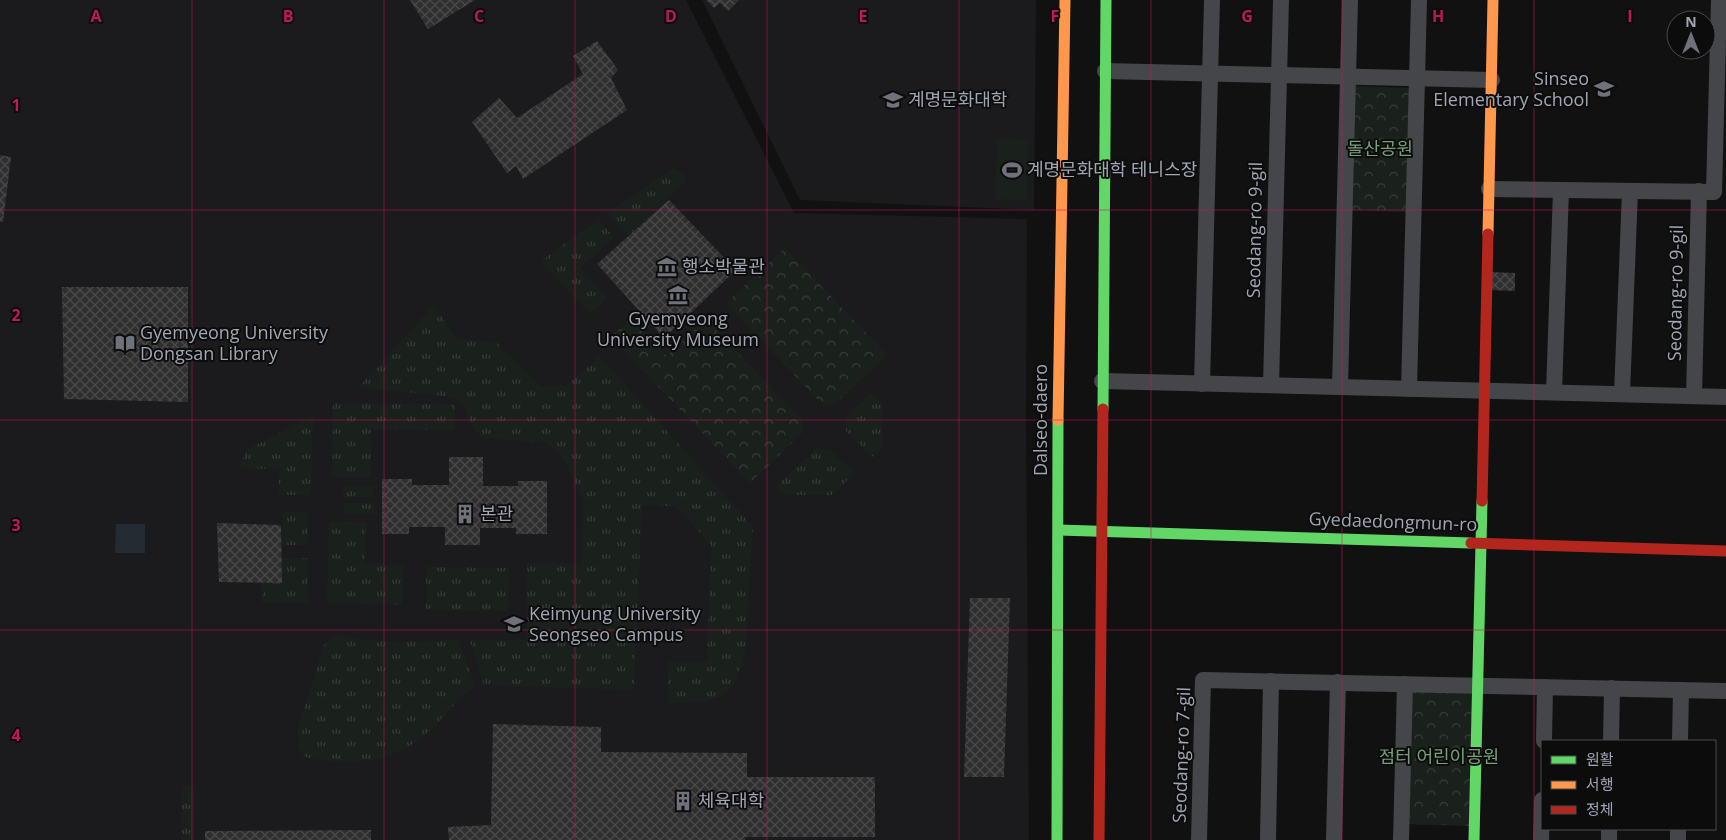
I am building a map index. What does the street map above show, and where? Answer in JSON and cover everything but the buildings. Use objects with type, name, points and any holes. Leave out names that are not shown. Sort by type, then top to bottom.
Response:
[{"type":"main road","name":"Dalseo-daero","points":[[1057,840],[1058,379],[1065,0]]},
{"type":"main road","points":[[1099,840],[1106,0]]},
{"type":"main road","points":[[1474,840],[1493,0]]},
{"type":"main road","name":"Gyedaedongmun-ro","points":[[1059,530],[1726,551]]},
{"type":"street","points":[[1202,384],[1212,0]]},
{"type":"street","name":"Seodang-ro 9-gil","points":[[1271,385],[1281,0]]},
{"type":"street","points":[[1340,387],[1350,0]]},
{"type":"street","points":[[1409,389],[1419,0]]},
{"type":"street","name":"Seodang-ro 9-gil","points":[[1694,396],[1719,0]]},
{"type":"street","points":[[1105,71],[1492,80]]},
{"type":"street","points":[[1489,189],[1706,191]]},
{"type":"street","points":[[1554,392],[1561,190]]},
{"type":"street","points":[[1622,394],[1630,191]]},
{"type":"street","points":[[1102,381],[1726,397]]},
{"type":"street","name":"Seodang-ro 7-gil","points":[[1199,840],[1203,680],[1726,691]]},
{"type":"street","points":[[1268,840],[1272,681]]},
{"type":"street","points":[[1334,840],[1338,682]]},
{"type":"street","points":[[1401,840],[1404,684]]},
{"type":"street","points":[[1544,740],[1545,687]]},
{"type":"street","points":[[1611,740],[1612,688]]},
{"type":"street","points":[[1680,740],[1681,690]]},
{"type":"shaded area","name":"Keimyung University Seongseo Campus","points":[[0,0],[686,0],[794,213],[1027,219],[1026,418],[1029,840],[0,840]]},
{"type":"shaded area","name":"계명문화대학","points":[[702,0],[1036,0],[1034,210],[800,200]]},
{"type":"shaded area","points":[[116,524],[145,524],[145,553],[115,553]]},
{"type":"green space","name":"돌산공원","points":[[1353,86],[1412,88],[1407,212],[1349,210]]},
{"type":"green space","name":"계명문화대학 테니스장","points":[[997,139],[1028,140],[1027,201],[995,199]]},
{"type":"green space","points":[[674,168],[688,179],[628,236],[607,213]]},
{"type":"green space","points":[[598,220],[614,237],[580,268],[607,298],[590,314],[541,261]]},
{"type":"green space","points":[[785,248],[887,355],[834,405],[822,404],[726,303]]},
{"type":"green space","points":[[434,305],[456,339],[496,342],[540,386],[566,386],[599,356],[753,527],[745,654],[734,684],[726,694],[706,701],[668,704],[668,662],[707,662],[711,545],[676,506],[642,505],[634,690],[484,685],[470,640],[527,640],[527,563],[582,564],[583,499],[563,458],[558,451],[545,443],[482,437],[477,432],[463,406],[452,397],[359,387]]},
{"type":"green space","points":[[631,318],[667,356],[706,319],[802,420],[803,432],[750,483],[611,337]]},
{"type":"green space","points":[[871,393],[882,403],[882,448],[872,457],[846,431],[846,417]]},
{"type":"green space","points":[[333,403],[455,404],[455,430],[372,429],[371,477],[332,477]]},
{"type":"green space","points":[[313,416],[311,495],[279,495],[279,469],[240,468],[246,450]]},
{"type":"green space","points":[[817,448],[830,450],[854,473],[832,495],[786,495],[776,486]]},
{"type":"green space","points":[[343,486],[374,486],[373,497],[343,497]]},
{"type":"green space","points":[[344,503],[374,503],[374,514],[344,514]]},
{"type":"green space","points":[[283,512],[308,512],[308,545],[282,545]]},
{"type":"green space","points":[[329,521],[366,522],[365,563],[403,565],[402,605],[327,603]]},
{"type":"green space","points":[[282,558],[308,558],[308,603],[262,603],[262,583],[282,582]]},
{"type":"green space","points":[[426,567],[509,568],[508,611],[426,610]]},
{"type":"green space","points":[[340,635],[385,642],[458,639],[475,686],[461,697],[425,735],[399,751],[368,760],[352,762],[336,762],[305,757],[298,747],[298,728],[324,645],[331,638]]},
{"type":"green space","name":"점터 어린이공원","points":[[1408,688],[1473,690],[1469,826],[1405,824]]},
{"type":"green space","points":[[182,786],[195,786],[194,840],[181,840]]},
{"type":"traffic: fast","points":[[1103,409],[1106,0]]},
{"type":"traffic: fast","points":[[1057,840],[1058,420]]},
{"type":"traffic: fast","points":[[1474,840],[1482,501]]},
{"type":"traffic: fast","points":[[1059,530],[1471,543]]},
{"type":"traffic: slow","points":[[1058,420],[1065,0]]},
{"type":"traffic: slow","points":[[1488,234],[1493,0]]},
{"type":"traffic: jam","points":[[1482,501],[1488,234]]},
{"type":"traffic: jam","points":[[1099,840],[1103,409]]},
{"type":"traffic: jam","points":[[1471,543],[1726,551]]},
{"type":"place","name":"Sinseo Elementary School","points":[[1604,89]]},
{"type":"place","name":"계명문화대학","points":[[893,100]]},
{"type":"place","name":"계명문화대학 테니스장","points":[[1012,170]]},
{"type":"place","name":"행소박물관","points":[[667,267]]},
{"type":"place","name":"Gyemyeong University Museum","points":[[678,295]]},
{"type":"place","name":"Gyemyeong University Dongsan Library","points":[[125,343]]},
{"type":"place","name":"본관","points":[[465,514]]},
{"type":"place","name":"Keimyung University Seongseo Campus","points":[[514,624]]},
{"type":"place","name":"체육대학","points":[[683,801]]}]
